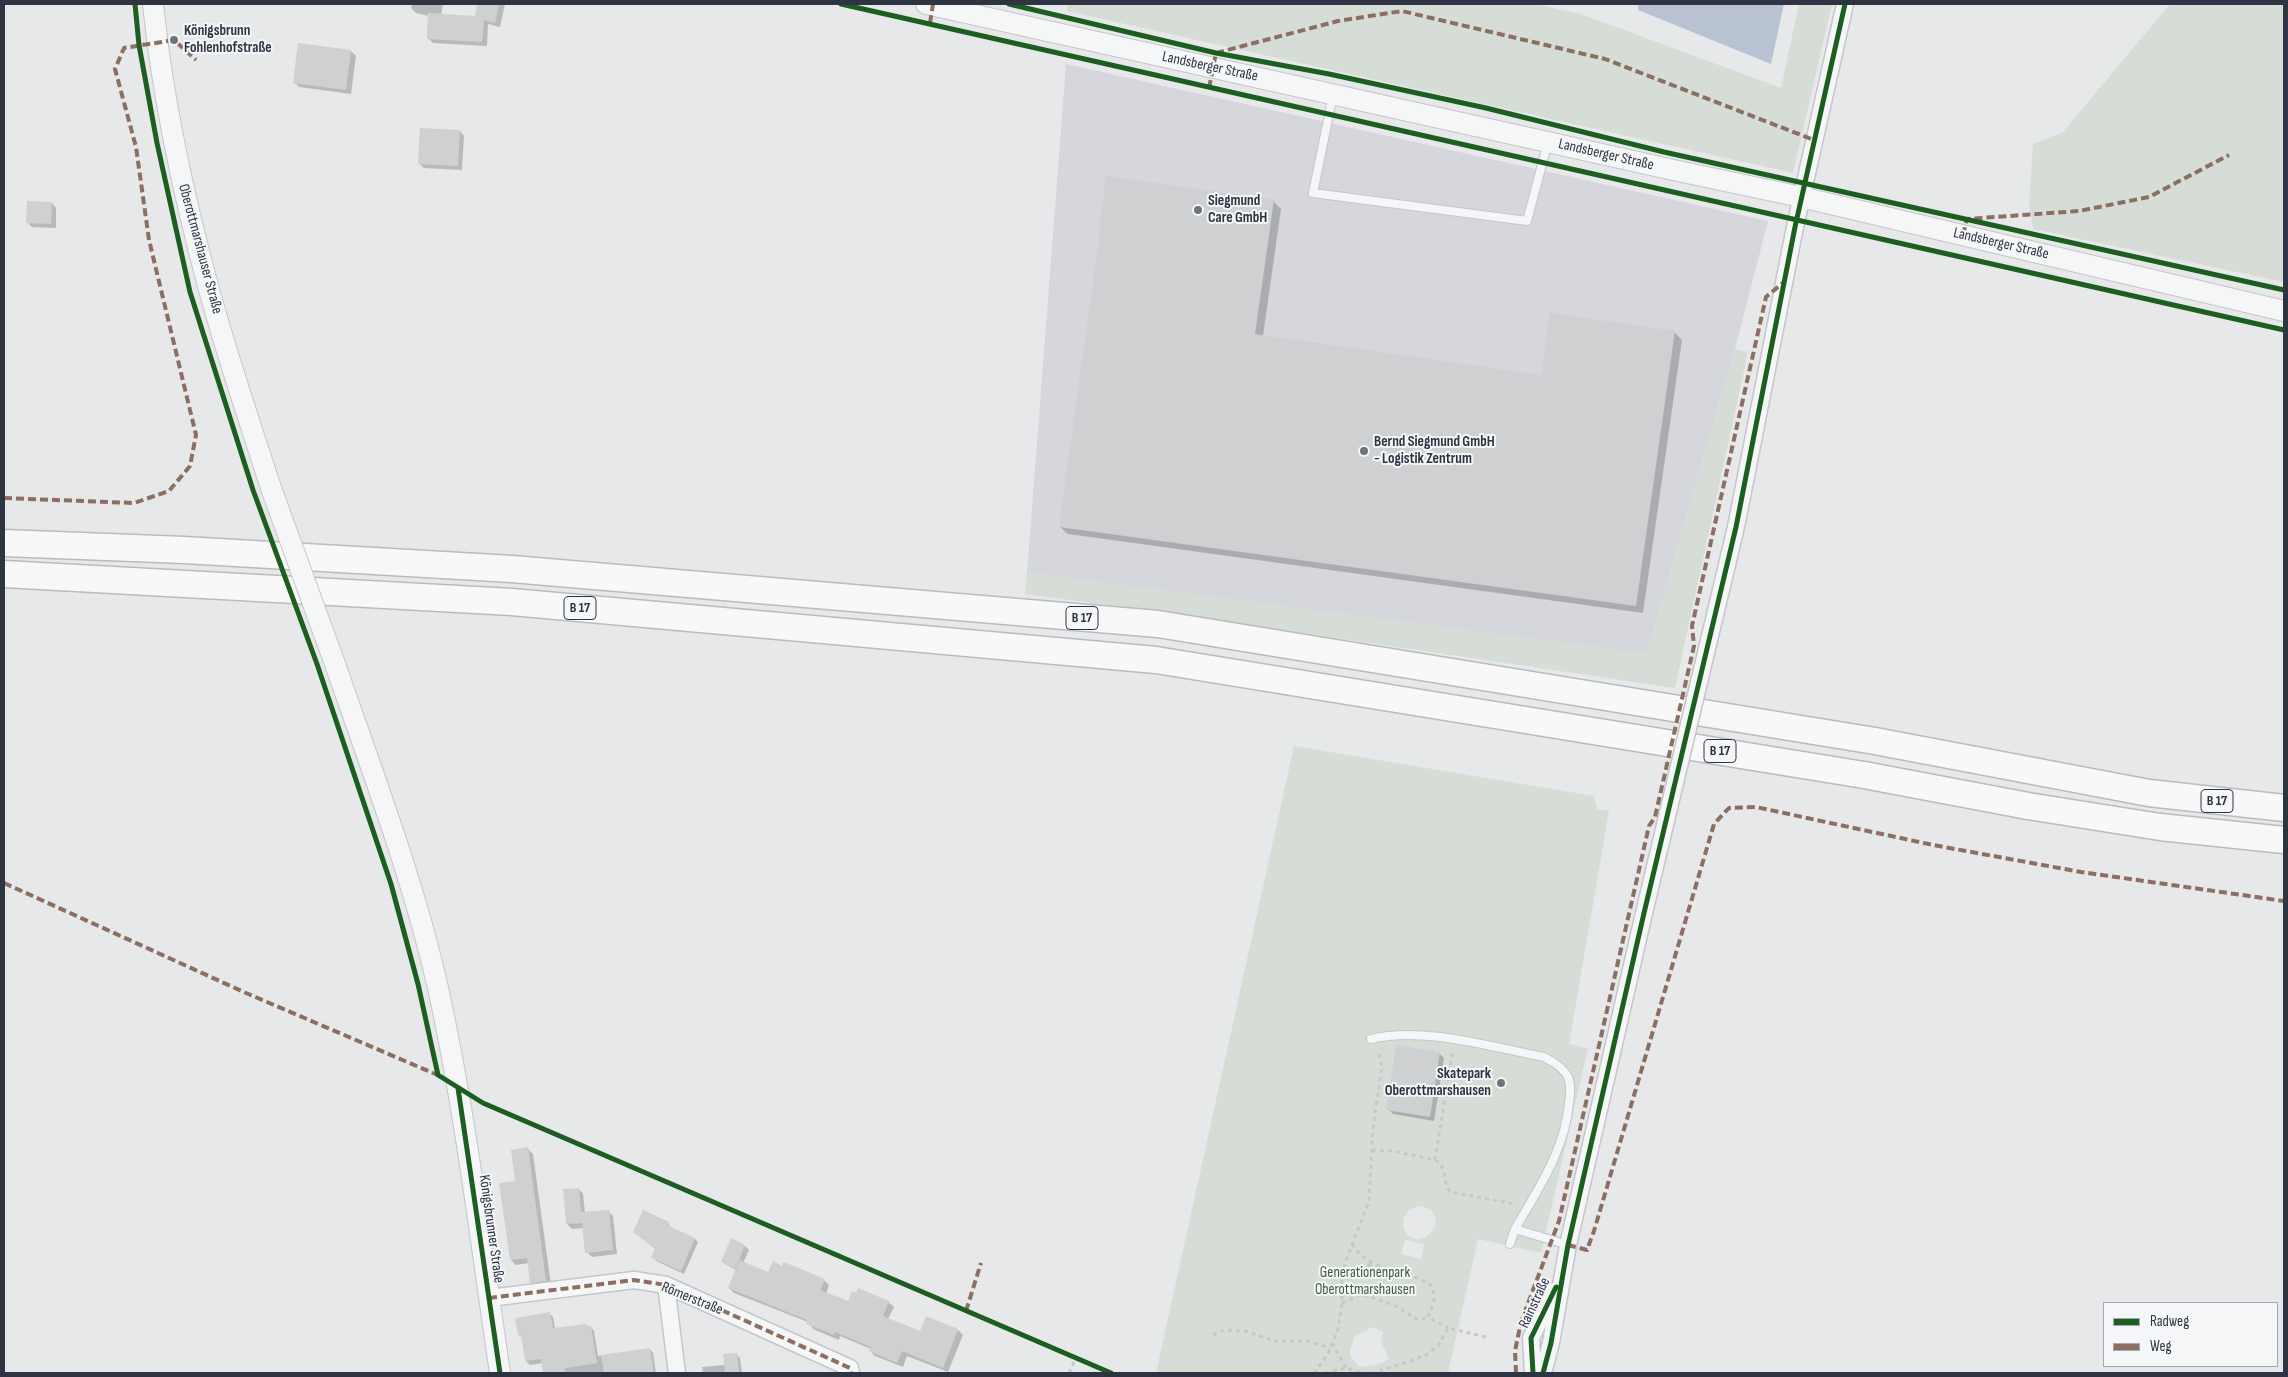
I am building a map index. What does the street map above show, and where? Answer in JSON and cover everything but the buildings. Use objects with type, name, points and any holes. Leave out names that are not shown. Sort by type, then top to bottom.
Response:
[{"type":"highway","name":"B 17","points":[[4,543],[194,551],[512,569],[1158,624],[1875,741],[2149,793],[2284,808]]},
{"type":"highway","name":"B 17","points":[[4,574],[512,602],[1156,660],[1864,775],[2028,806],[2160,827],[2284,840]]},
{"type":"street","name":"Oberottmarshauser Straße","points":[[153,4],[157,43],[176,159],[210,294],[271,488],[335,664]]},
{"type":"street","name":"Landsberger Straße","points":[[926,4],[1801,196],[2284,311]]},
{"type":"street","name":"Rainstraße","points":[[1543,1373],[1551,1343],[1568,1245],[1644,913],[1736,527],[1801,196],[1845,4]]},
{"type":"street","name":"Königsbrunner Straße","points":[[335,664],[406,870],[437,986],[458,1088],[500,1373]]},
{"type":"street","name":"Rainstraße","points":[[1533,1373],[1531,1338],[1562,1273]]},
{"type":"street","name":"Römerstraße","points":[[489,1298],[634,1280],[666,1285],[850,1368],[852,1373]]},
{"type":"street","points":[[666,1285],[677,1373]]},
{"type":"lane","points":[[1333,94],[1313,193],[1527,221],[1548,142]]},
{"type":"lane","points":[[1371,1039],[1391,1034],[1420,1035],[1544,1057],[1559,1066],[1569,1079],[1568,1115],[1561,1144],[1515,1229],[1510,1244]]},
{"type":"lane","points":[[1515,1229],[1568,1245]]},
{"type":"path","points":[[1314,1373],[1330,1348],[1338,1329],[1344,1276],[1352,1244],[1369,1201],[1373,1128],[1382,1066],[1381,1054],[1371,1039]]},
{"type":"path","points":[[1435,1160],[1454,1040]]},
{"type":"path","points":[[1372,1150],[1393,1151],[1439,1162],[1444,1171],[1446,1187],[1450,1192],[1528,1206]]},
{"type":"path","points":[[1352,1244],[1362,1258],[1371,1264],[1431,1285],[1434,1292],[1434,1300],[1428,1317]]},
{"type":"path","points":[[1344,1276],[1371,1264]]},
{"type":"path","points":[[1344,1276],[1362,1294],[1394,1305],[1418,1320],[1428,1317],[1448,1328],[1486,1337]]},
{"type":"path","points":[[1342,1303],[1362,1294]]},
{"type":"path","points":[[1325,1373],[1346,1368],[1362,1373],[1373,1373],[1411,1361],[1428,1354],[1438,1346],[1448,1328]]},
{"type":"path","points":[[1212,1335],[1225,1330],[1245,1331],[1275,1341],[1308,1341],[1330,1348]]},
{"type":"path","points":[[1332,1343],[1346,1368]]},
{"type":"path","points":[[1069,1373],[1076,1358]]},
{"type":"shaded area","points":[[1066,64],[1768,221],[1735,349],[1647,654],[1027,573]]},
{"type":"green space","points":[[1068,4],[1535,4],[1581,14],[1781,88],[1799,4],[1832,4],[1793,173],[1067,11]]},
{"type":"green space","points":[[2170,4],[2284,4],[2284,282],[2033,229],[2029,206],[2033,144],[2063,132]]},
{"type":"green space","points":[[1735,349],[1748,352],[1675,688],[1160,612],[1025,594],[1027,573],[1647,654]]},
{"type":"green space","name":"Generationenpark Oberottmarshausen","points":[[1294,746],[1594,796],[1597,809],[1609,811],[1569,1044],[1588,1048],[1541,1253],[1478,1239],[1448,1373],[1156,1373]],"holes":[[[1420,1206],[1431,1211],[1436,1217],[1435,1225],[1431,1232],[1425,1237],[1417,1239],[1410,1237],[1404,1228],[1403,1220],[1406,1213]],[[1405,1240],[1424,1244],[1421,1259],[1401,1254]],[[1373,1327],[1383,1332],[1381,1342],[1389,1358],[1375,1365],[1359,1366],[1350,1356],[1355,1336]]]},
{"type":"water","points":[[1638,4],[1784,4],[1771,64],[1638,10]]},
{"type":"marked path","points":[[930,23],[933,4]]},
{"type":"marked path","points":[[1209,88],[1216,53],[1338,21],[1402,11],[1605,59],[1814,140]]},
{"type":"marked path","points":[[4,498],[134,503],[169,491],[190,466],[196,435],[149,240],[136,147],[115,69],[124,48],[174,40],[196,60]]},
{"type":"marked path","points":[[1963,235],[1967,219],[2079,211],[2149,197],[2229,155]]},
{"type":"marked path","points":[[1516,1373],[1515,1351],[1521,1322],[1559,1221],[1649,826],[1655,817],[1694,646],[1692,626],[1766,297],[1784,282]]},
{"type":"marked path","points":[[1568,1245],[1587,1250],[1714,824],[1729,808],[1756,807],[1933,845],[2081,872],[2284,901]]},
{"type":"marked path","points":[[4,883],[246,993],[440,1076]]},
{"type":"marked path","points":[[966,1311],[981,1263]]},
{"type":"marked path","points":[[489,1298],[634,1280],[666,1285],[850,1368],[851,1373]]},
{"type":"cycle path","points":[[135,4],[139,45],[157,143],[190,292],[253,490],[317,664],[391,884],[418,984],[438,1075],[483,1103],[1111,1373]]},
{"type":"cycle path","points":[[841,4],[2284,330]]},
{"type":"cycle path","points":[[1009,4],[1216,53],[1329,74],[1486,108],[1664,152],[2284,290]]},
{"type":"cycle path","points":[[1543,1373],[1551,1343],[1568,1245],[1644,913],[1736,527],[1795,227],[1845,4]]},
{"type":"cycle path","points":[[458,1088],[500,1373]]},
{"type":"cycle path","points":[[1533,1373],[1531,1338],[1556,1287]]},
{"type":"place","name":"Königsbrunn Fohlenhofstraße","points":[[174,40]]},
{"type":"place","name":"Siegmund Care GmbH","points":[[1198,210]]},
{"type":"place","name":"Bernd Siegmund GmbH - Logistik Zentrum","points":[[1364,451]]},
{"type":"place","name":"Skatepark Oberottmarshausen","points":[[1501,1083]]}]
